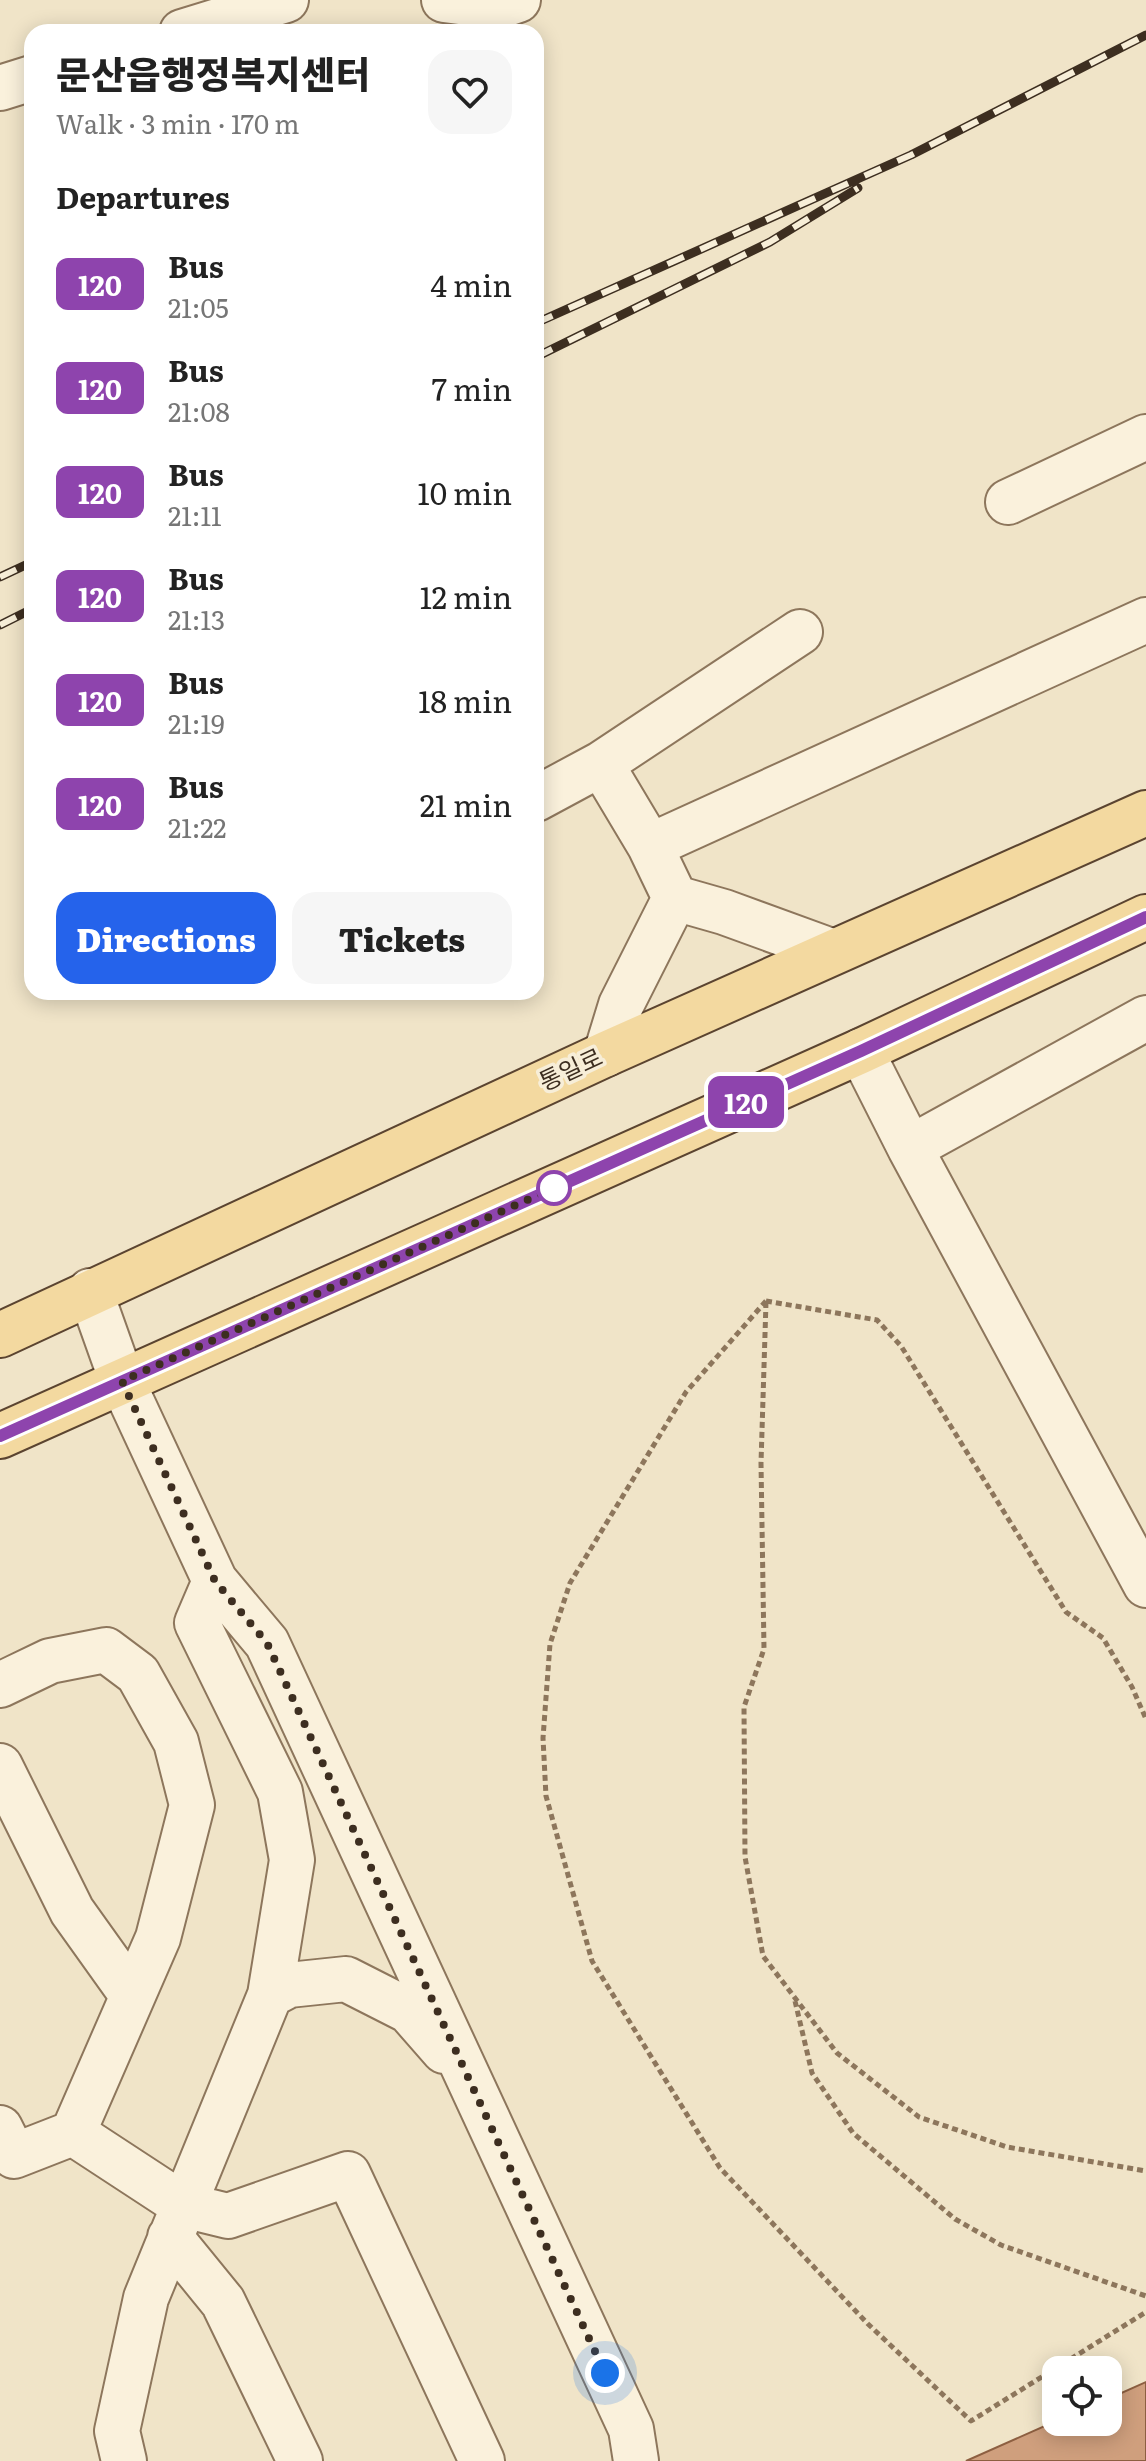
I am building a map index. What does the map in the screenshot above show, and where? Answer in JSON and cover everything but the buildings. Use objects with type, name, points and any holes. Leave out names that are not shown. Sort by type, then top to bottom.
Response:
[{"type":"main road","name":"통일로","points":[[0,1335],[831,951],[1146,813]]},
{"type":"main road","points":[[0,1436],[861,1051],[1146,917]]},
{"type":"lane","points":[[208,24],[286,0]]},
{"type":"lane","points":[[444,0],[498,7],[518,0]]},
{"type":"lane","points":[[0,88],[24,80]]},
{"type":"lane","points":[[1008,502],[1146,437]]},
{"type":"lane","points":[[650,846],[1146,620]]},
{"type":"lane","points":[[544,795],[601,764],[800,632]]},
{"type":"lane","points":[[601,764],[650,846],[675,898],[724,912],[831,951]]},
{"type":"lane","points":[[606,1054],[621,1005],[675,898]]},
{"type":"lane","points":[[910,1148],[1146,1018]]},
{"type":"lane","points":[[861,1051],[910,1148],[1146,1585]]},
{"type":"lane","points":[[90,1291],[122,1381],[215,1581],[267,1643],[631,2429],[636,2461]]},
{"type":"lane","points":[[124,2461],[117,2431],[146,2298],[270,1995],[292,1860],[280,1792],[197,1623],[215,1581]]},
{"type":"lane","points":[[0,1685],[50,1661],[106,1650],[138,1674],[176,1742],[192,1805],[158,1938],[73,2133],[14,2156],[0,2128]]},
{"type":"lane","points":[[0,1766],[72,1911],[132,1995]]},
{"type":"lane","points":[[270,1995],[289,1985],[346,1979],[409,2011],[470,2080]]},
{"type":"lane","points":[[73,2133],[177,2221],[223,2302],[300,2461]]},
{"type":"lane","points":[[177,2221],[228,2216],[348,2174],[482,2461]]},
{"type":"path","points":[[766,1301],[877,1320],[893,1337],[1066,1612],[1103,1638],[1132,1687],[1146,1719]]},
{"type":"path","points":[[766,1301],[761,1463],[764,1649],[744,1707],[745,1857],[763,1956],[837,2053],[919,2117],[1007,2147],[1146,2171]]},
{"type":"path","points":[[766,1301],[686,1392],[570,1583],[550,1644],[543,1738],[546,1796],[592,1961],[720,2168],[868,2324],[971,2421],[1146,2312]]},
{"type":"path","points":[[794,1996],[812,2073],[853,2133],[955,2219],[1001,2245],[1146,2296]]},
{"type":"railway","points":[[544,319],[911,155],[1146,35]]},
{"type":"railway","points":[[544,353],[770,242],[858,188]]},
{"type":"railway","points":[[0,577],[24,566]]},
{"type":"railway","points":[[0,625],[24,613]]},
{"type":"bus line","name":"120","points":[[0,1436],[861,1051],[1146,917]]},
{"type":"route","points":[[554,1188],[122,1381],[215,1581],[267,1643],[605,2373]]}]
